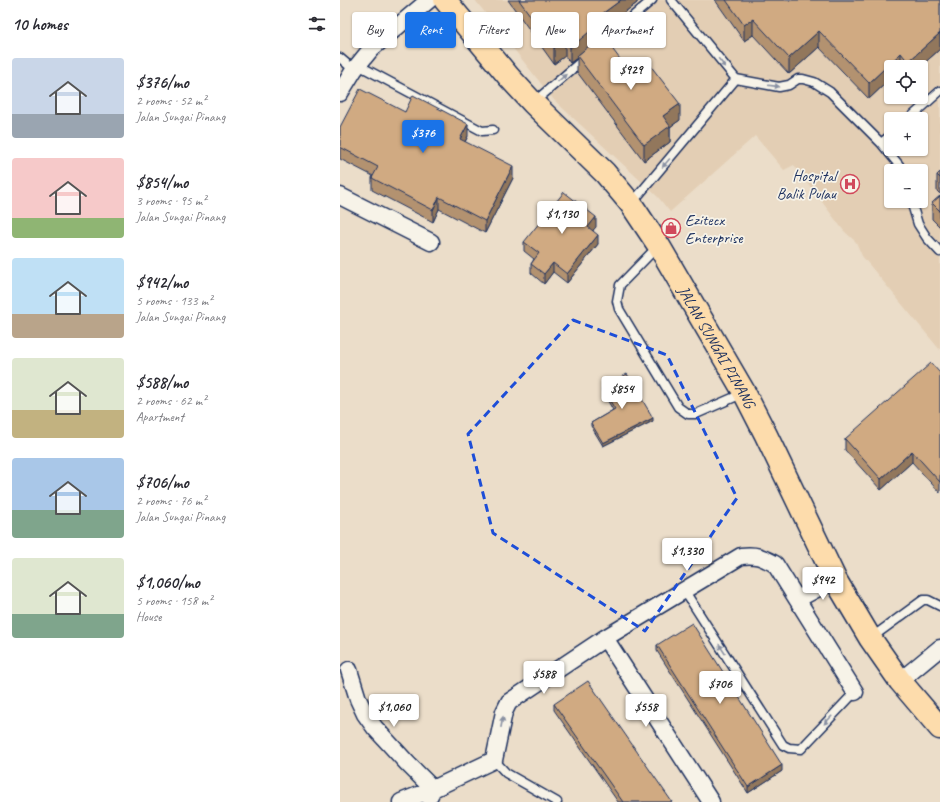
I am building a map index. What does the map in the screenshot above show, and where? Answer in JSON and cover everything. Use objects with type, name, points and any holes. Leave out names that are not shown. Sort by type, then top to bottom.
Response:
[{"type":"main road","name":"JALAN SUNGAI PINANG","points":[[445,0],[509,77],[533,103],[605,173],[631,204],[658,246],[744,392],[835,578],[870,638],[900,681],[940,728]]},
{"type":"street","points":[[340,93],[370,48],[430,0]]},
{"type":"street","points":[[340,196],[432,242]]},
{"type":"street","points":[[401,802],[430,795],[494,760],[504,712],[509,702],[605,638],[741,556],[761,556],[775,564],[855,692]]},
{"type":"street","points":[[798,599],[835,578]]},
{"type":"street","points":[[605,638],[711,802]]},
{"type":"street","points":[[900,681],[940,648]]},
{"type":"street","points":[[349,670],[358,699],[365,714],[375,728],[407,763],[430,795]]},
{"type":"lane","points":[[533,103],[652,0]]},
{"type":"lane","points":[[671,0],[736,79],[779,87],[790,85],[798,79],[814,82],[830,92],[881,143],[898,164]]},
{"type":"lane","points":[[340,58],[482,130],[493,130]]},
{"type":"lane","points":[[631,204],[736,79]]},
{"type":"lane","points":[[917,112],[940,91]]},
{"type":"lane","points":[[881,143],[884,140]]},
{"type":"lane","points":[[913,208],[918,224],[927,238],[940,252]]},
{"type":"lane","points":[[658,246],[620,285],[617,301],[619,309],[678,408],[688,414],[696,414],[744,392]]},
{"type":"lane","points":[[684,590],[783,745],[788,748],[801,749],[855,692]]},
{"type":"lane","points":[[870,638],[923,600],[928,600],[940,606]]},
{"type":"lane","points":[[494,760],[511,777],[557,802]]},
{"type":"highlighted area","points":[[573,320],[667,355],[737,498],[645,631],[493,533],[468,434]]},
{"type":"shaded area","name":"Hospital Balik Pulau","points":[[475,0],[940,0],[940,350],[862,256],[856,242],[844,231],[794,165],[784,170],[755,136],[670,212],[658,197],[554,100],[513,48],[523,48],[523,12],[484,12]]},
{"type":"building","points":[[519,0],[621,0],[605,12],[587,12],[587,34],[579,40],[579,12],[531,12],[531,16]]},
{"type":"building","points":[[726,0],[940,0],[940,33],[910,60],[906,60],[901,53],[894,60],[884,60],[884,69],[869,83],[819,31],[789,58],[753,19],[744,25]]},
{"type":"building","points":[[587,48],[612,48],[634,78],[650,65],[680,104],[663,116],[670,126],[644,145],[577,56]]},
{"type":"building","points":[[360,89],[405,112],[413,95],[468,124],[460,139],[513,166],[485,221],[439,197],[433,210],[372,178],[378,167],[340,147],[340,127]]},
{"type":"building","points":[[564,192],[596,217],[588,227],[598,235],[567,274],[553,263],[544,274],[531,264],[539,253],[524,242]]},
{"type":"building","points":[[940,196],[940,211],[932,203]]},
{"type":"building","points":[[931,363],[940,373],[940,482],[912,451],[881,479],[845,439]]},
{"type":"building","points":[[627,374],[653,418],[603,443],[591,423],[615,409],[602,388]]},
{"type":"building","points":[[692,623],[782,765],[748,787],[657,645]]},
{"type":"building","points":[[588,681],[672,802],[623,802],[554,704]]},
{"type":"place","name":"Hospital Balik Pulau","points":[[850,184]]},
{"type":"place","name":"Ezitecx Enterprise","points":[[671,228]]}]
